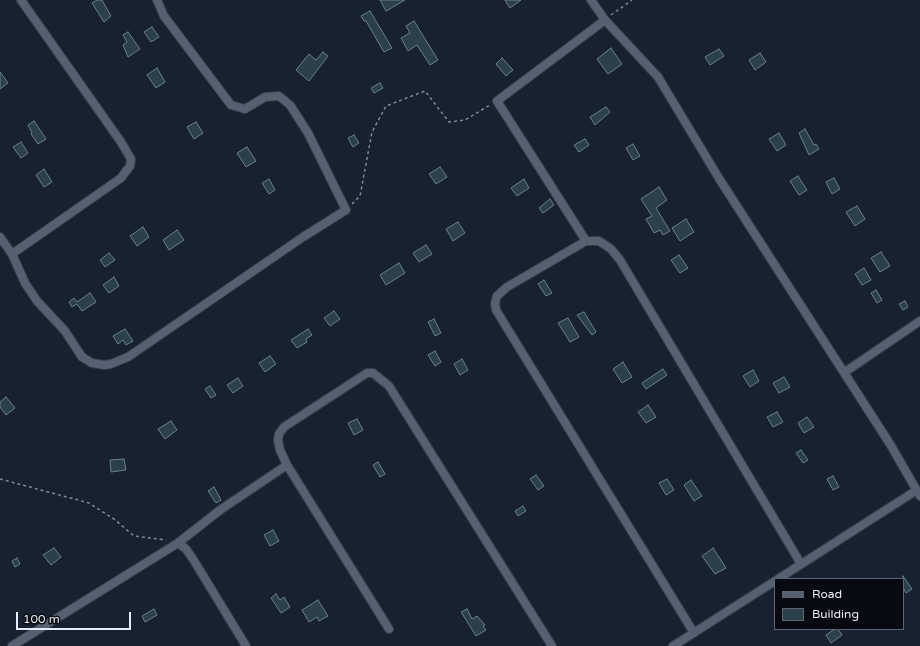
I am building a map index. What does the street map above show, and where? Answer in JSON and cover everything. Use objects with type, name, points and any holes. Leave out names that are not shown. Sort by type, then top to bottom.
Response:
[{"type":"street","points":[[12,254],[121,178],[130,166],[131,159],[121,142],[21,0]]},
{"type":"street","points":[[0,237],[12,254],[25,283],[37,301],[65,331],[82,357],[92,364],[111,364],[128,357],[303,237],[346,210],[308,133],[290,105],[279,96],[265,97],[245,109],[231,105],[164,16],[157,0]]},
{"type":"street","points":[[591,0],[605,20],[658,76],[720,180],[845,372],[890,444],[918,493],[780,578]]},
{"type":"street","points":[[586,240],[497,101],[605,20]]},
{"type":"street","points":[[694,632],[496,310],[495,303],[501,291],[586,240],[599,241],[611,249],[620,260],[801,564]]},
{"type":"street","points":[[845,372],[920,321]]},
{"type":"street","points":[[389,629],[286,465],[278,440],[279,434],[284,427],[367,373],[373,373],[389,386],[552,646]]},
{"type":"street","points":[[12,646],[178,543],[220,510],[286,465]]},
{"type":"street","points":[[178,543],[186,549],[194,559],[246,646]]},
{"type":"street","points":[[673,646],[774,582]]},
{"type":"path","points":[[605,20],[632,0]]},
{"type":"path","points":[[346,210],[360,196],[372,132],[386,106],[424,91],[448,122],[465,120],[497,101]]},
{"type":"path","points":[[0,478],[89,503],[114,519],[134,536],[178,543]]},
{"type":"building","points":[[97,0],[102,0],[111,16],[104,22],[92,3]]},
{"type":"building","points":[[380,0],[405,0],[386,11]]},
{"type":"building","points":[[505,0],[521,0],[510,8]]},
{"type":"building","points":[[370,11],[392,48],[384,52],[366,21],[364,21],[361,16]]},
{"type":"building","points":[[414,21],[438,60],[430,65],[417,45],[408,51],[401,38],[410,33],[406,26]]},
{"type":"building","points":[[152,27],[159,37],[151,42],[144,32]]},
{"type":"building","points":[[128,32],[140,49],[128,57],[123,45],[127,42],[123,35]]},
{"type":"building","points":[[611,48],[622,64],[608,74],[597,59]]},
{"type":"building","points":[[719,49],[724,56],[710,65],[705,57]]},
{"type":"building","points":[[323,52],[328,56],[309,81],[296,70],[309,54],[316,60]]},
{"type":"building","points":[[760,53],[766,62],[755,70],[749,60]]},
{"type":"building","points":[[502,58],[513,70],[506,76],[496,64]]},
{"type":"building","points":[[157,68],[165,82],[156,88],[147,75]]},
{"type":"building","points":[[0,72],[8,83],[0,89]]},
{"type":"building","points":[[380,83],[383,88],[374,93],[371,88]]},
{"type":"building","points":[[606,107],[610,112],[595,125],[590,117]]},
{"type":"building","points":[[34,121],[46,139],[38,144],[31,134],[32,133],[28,125]]},
{"type":"building","points":[[196,122],[203,133],[194,139],[187,127]]},
{"type":"building","points":[[805,129],[814,145],[816,144],[819,149],[809,155],[799,133]]},
{"type":"building","points":[[779,133],[786,145],[777,151],[769,139]]},
{"type":"building","points":[[354,135],[359,143],[353,147],[348,138]]},
{"type":"building","points":[[585,139],[589,145],[579,152],[574,145]]},
{"type":"building","points":[[21,142],[28,153],[21,158],[13,147]]},
{"type":"building","points":[[633,144],[640,156],[633,160],[626,148]]},
{"type":"building","points":[[247,147],[256,161],[246,167],[237,153]]},
{"type":"building","points":[[440,167],[447,177],[436,184],[429,174]]},
{"type":"building","points":[[44,169],[52,182],[44,187],[36,175]]},
{"type":"building","points":[[798,176],[807,190],[799,195],[790,181]]},
{"type":"building","points":[[834,178],[840,189],[832,194],[826,182]]},
{"type":"building","points":[[269,179],[275,190],[269,194],[262,183]]},
{"type":"building","points":[[524,179],[529,188],[517,196],[511,188]]},
{"type":"building","points":[[659,187],[667,200],[656,208],[670,231],[663,235],[660,230],[654,233],[646,219],[652,216],[641,199]]},
{"type":"building","points":[[550,199],[554,205],[543,213],[539,208]]},
{"type":"building","points":[[857,206],[865,219],[855,226],[846,212]]},
{"type":"building","points":[[686,219],[694,232],[680,241],[672,228]]},
{"type":"building","points":[[458,222],[465,233],[453,241],[446,229]]},
{"type":"building","points":[[143,227],[149,237],[137,246],[130,236]]},
{"type":"building","points":[[177,230],[184,240],[169,250],[163,240]]},
{"type":"building","points":[[426,245],[432,254],[419,262],[413,253]]},
{"type":"building","points":[[881,252],[890,266],[880,272],[871,258]]},
{"type":"building","points":[[109,253],[115,260],[105,267],[100,260]]},
{"type":"building","points":[[679,255],[688,268],[680,273],[671,260]]},
{"type":"building","points":[[399,263],[405,273],[386,285],[380,275]]},
{"type":"building","points":[[864,268],[871,280],[862,285],[855,274]]},
{"type":"building","points":[[114,277],[119,286],[109,293],[103,285]]},
{"type":"building","points":[[544,280],[552,293],[546,296],[538,284]]},
{"type":"building","points":[[876,290],[882,300],[877,303],[871,293]]},
{"type":"building","points":[[90,293],[96,302],[82,311],[77,304],[72,307],[69,302],[74,298],[77,302]]},
{"type":"building","points":[[905,301],[908,307],[903,310],[899,304]]},
{"type":"building","points":[[334,311],[340,319],[330,326],[324,318]]},
{"type":"building","points":[[584,312],[596,332],[592,335],[577,315]]},
{"type":"building","points":[[568,318],[579,337],[570,342],[558,323]]},
{"type":"building","points":[[434,319],[441,333],[435,336],[428,322]]},
{"type":"building","points":[[125,329],[133,341],[126,345],[123,340],[118,344],[113,336]]},
{"type":"building","points":[[308,329],[312,335],[306,339],[307,342],[297,348],[291,340]]},
{"type":"building","points":[[435,351],[441,362],[435,366],[428,355]]},
{"type":"building","points":[[270,356],[276,364],[265,372],[259,363]]},
{"type":"building","points":[[462,359],[468,370],[460,375],[454,364]]},
{"type":"building","points":[[623,362],[632,377],[622,383],[613,369]]},
{"type":"building","points":[[663,369],[667,375],[646,389],[642,383]]},
{"type":"building","points":[[753,370],[759,381],[750,387],[743,376]]},
{"type":"building","points":[[784,377],[790,387],[779,393],[773,383]]},
{"type":"building","points":[[238,378],[243,386],[233,393],[227,385]]},
{"type":"building","points":[[210,386],[216,395],[211,398],[205,389]]},
{"type":"building","points":[[6,397],[15,408],[6,415],[0,407],[0,402]]},
{"type":"building","points":[[648,405],[656,417],[646,423],[638,412]]},
{"type":"building","points":[[777,412],[783,422],[773,427],[767,417]]},
{"type":"building","points":[[807,417],[814,427],[804,433],[798,423]]},
{"type":"building","points":[[357,419],[363,430],[354,435],[348,423]]},
{"type":"building","points":[[171,421],[177,430],[165,439],[158,429]]},
{"type":"building","points":[[801,450],[808,460],[803,463],[796,453]]},
{"type":"building","points":[[124,459],[126,470],[111,472],[110,460]]},
{"type":"building","points":[[378,462],[385,474],[380,477],[373,465]]},
{"type":"building","points":[[536,475],[544,486],[538,490],[530,479]]},
{"type":"building","points":[[833,476],[839,487],[833,490],[827,479]]},
{"type":"building","points":[[667,479],[674,490],[666,495],[659,483]]},
{"type":"building","points":[[691,480],[702,496],[694,501],[684,485]]},
{"type":"building","points":[[214,487],[221,500],[216,503],[208,491]]},
{"type":"building","points":[[523,506],[526,511],[518,516],[515,511]]},
{"type":"building","points":[[273,530],[279,541],[270,546],[264,535]]},
{"type":"building","points":[[54,548],[61,557],[51,565],[43,555]]},
{"type":"building","points":[[713,548],[726,568],[715,574],[702,556]]},
{"type":"building","points":[[17,558],[20,564],[15,567],[12,561]]},
{"type":"building","points":[[903,576],[912,589],[906,593],[904,590]]},
{"type":"building","points":[[276,594],[280,600],[284,597],[290,607],[281,613],[271,598]]},
{"type":"building","points":[[318,600],[328,616],[319,621],[317,617],[309,622],[302,610]]},
{"type":"building","points":[[154,609],[157,615],[145,622],[142,616]]},
{"type":"building","points":[[467,609],[472,619],[477,616],[485,625],[483,626],[486,630],[476,636],[461,612]]},
{"type":"building","points":[[834,630],[839,630],[842,635],[831,643],[826,635]]}]
